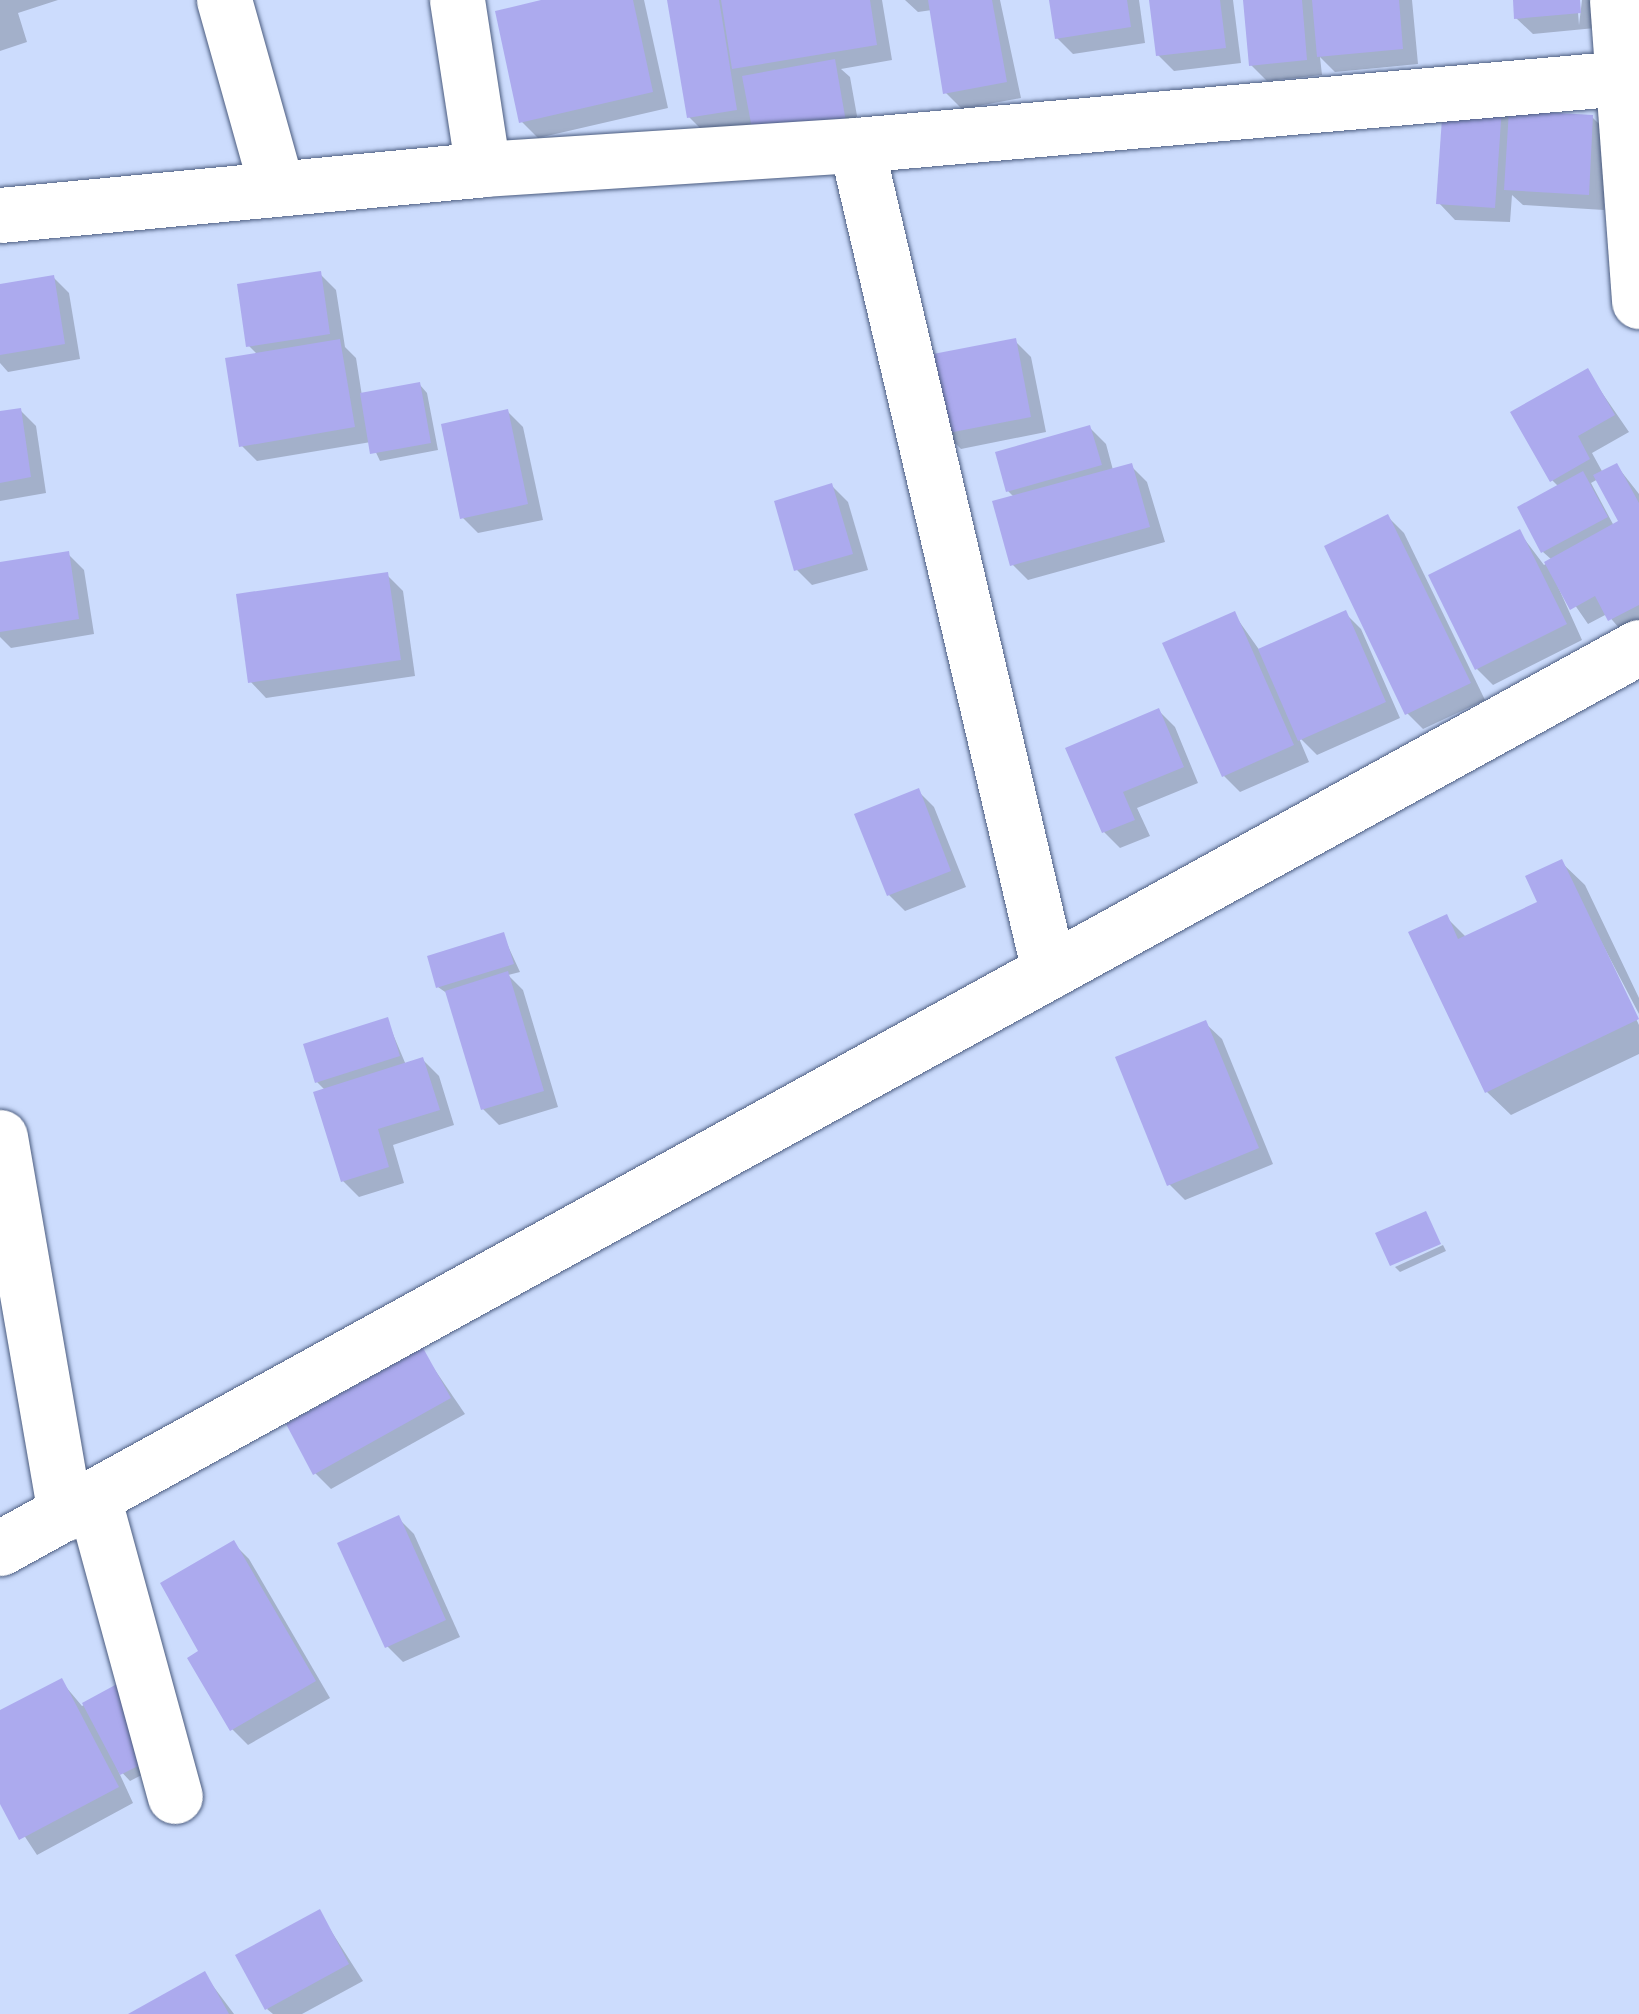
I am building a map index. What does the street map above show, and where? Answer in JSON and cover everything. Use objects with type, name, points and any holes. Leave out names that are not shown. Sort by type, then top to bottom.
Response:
[{"type":"street","points":[[224,0],[276,189]]},
{"type":"street","points":[[457,0],[484,169]]},
{"type":"street","points":[[1618,0],[1639,301]]},
{"type":"street","points":[[0,215],[484,169],[856,145],[1624,78]]},
{"type":"street","points":[[856,145],[1049,972]]},
{"type":"street","points":[[0,1548],[1639,647]]},
{"type":"street","points":[[0,1137],[79,1505],[174,1796]]},
{"type":"building","points":[[541,0],[633,0],[653,92],[519,123],[495,11]]},
{"type":"building","points":[[667,0],[719,0],[737,110],[687,118]]},
{"type":"building","points":[[721,0],[870,0],[877,45],[732,69]]},
{"type":"building","points":[[928,0],[992,0],[1007,82],[943,94]]},
{"type":"building","points":[[1049,0],[1127,0],[1131,27],[1055,39]]},
{"type":"building","points":[[1149,0],[1220,0],[1226,48],[1156,56]]},
{"type":"building","points":[[1243,0],[1302,0],[1307,60],[1249,66]]},
{"type":"building","points":[[1312,0],[1399,0],[1403,49],[1317,57]]},
{"type":"building","points":[[1513,0],[1580,0],[1581,13],[1514,19]]},
{"type":"building","points":[[835,59],[846,122],[754,139],[742,76]]},
{"type":"building","points":[[1443,104],[1502,107],[1495,208],[1436,204]]},
{"type":"building","points":[[1509,110],[1593,115],[1589,195],[1504,190]]},
{"type":"building","points":[[321,271],[330,334],[246,347],[237,284]]},
{"type":"building","points":[[54,275],[65,344],[0,355],[0,284]]},
{"type":"building","points":[[1016,338],[1031,417],[943,434],[928,355]]},
{"type":"building","points":[[340,339],[355,427],[239,447],[225,358]]},
{"type":"building","points":[[1588,368],[1615,415],[1578,436],[1590,459],[1550,482],[1510,412]]},
{"type":"building","points":[[420,382],[431,443],[370,454],[360,393]]},
{"type":"building","points":[[21,408],[31,477],[0,483],[0,411]]},
{"type":"building","points":[[508,409],[528,504],[460,519],[441,424]]},
{"type":"building","points":[[1090,425],[1102,465],[1006,492],[995,452]]},
{"type":"building","points":[[1132,463],[1150,527],[1010,566],[992,501]]},
{"type":"building","points":[[1617,463],[1639,503],[1639,605],[1608,621],[1595,596],[1570,610],[1544,562],[1618,521],[1593,475]]},
{"type":"building","points":[[1583,471],[1608,517],[1541,553],[1517,507]]},
{"type":"building","points":[[832,483],[853,554],[794,571],[774,501]]},
{"type":"building","points":[[1388,514],[1471,683],[1405,715],[1324,546]]},
{"type":"building","points":[[1520,529],[1567,624],[1475,670],[1428,575]]},
{"type":"building","points":[[69,551],[79,619],[0,632],[0,562]]},
{"type":"building","points":[[388,572],[401,660],[248,683],[236,594]]},
{"type":"building","points":[[1346,610],[1386,702],[1298,741],[1258,649]]},
{"type":"building","points":[[1235,611],[1294,745],[1222,777],[1162,643]]},
{"type":"building","points":[[1159,708],[1184,767],[1123,792],[1135,820],[1102,833],[1065,748]]},
{"type":"building","points":[[919,788],[951,871],[887,896],[854,814]]},
{"type":"building","points":[[1562,859],[1639,1019],[1485,1093],[1408,932],[1447,914],[1458,939],[1537,902],[1525,876]]},
{"type":"building","points":[[504,932],[514,964],[436,988],[427,956]]},
{"type":"building","points":[[508,971],[544,1091],[481,1110],[445,991]]},
{"type":"building","points":[[388,1017],[400,1056],[315,1083],[303,1044]]},
{"type":"building","points":[[1206,1020],[1259,1148],[1167,1186],[1115,1057]]},
{"type":"building","points":[[423,1057],[440,1110],[378,1129],[389,1167],[341,1182],[313,1092]]},
{"type":"building","points":[[1426,1211],[1441,1244],[1390,1266],[1375,1233]]},
{"type":"building","points":[[423,1348],[451,1398],[313,1475],[286,1424]]},
{"type":"building","points":[[399,1515],[446,1620],[385,1648],[337,1543]]},
{"type":"building","points":[[234,1540],[316,1681],[230,1731],[187,1658],[198,1651],[160,1583]]},
{"type":"building","points":[[62,1678],[119,1787],[19,1840],[0,1804],[0,1710]]},
{"type":"building","points":[[117,1684],[156,1757],[120,1775],[82,1703]]},
{"type":"building","points":[[320,1909],[349,1964],[265,2010],[235,1955]]},
{"type":"building","points":[[205,1971],[229,2014],[128,2014]]}]
